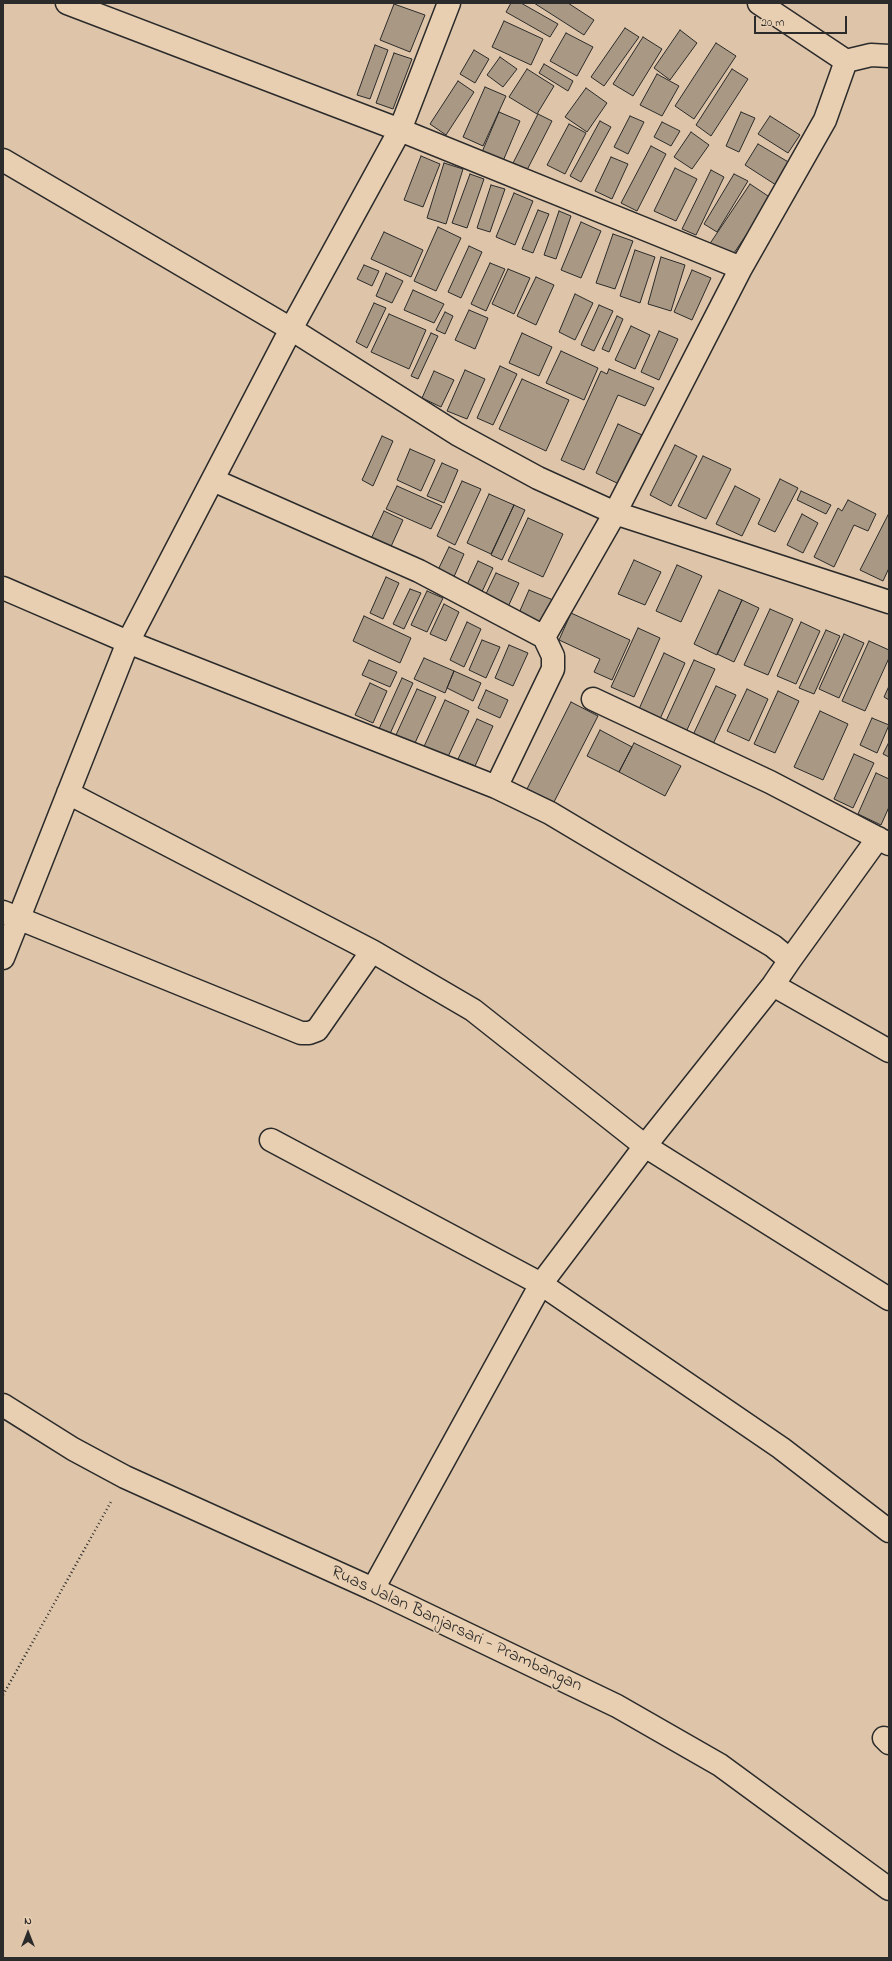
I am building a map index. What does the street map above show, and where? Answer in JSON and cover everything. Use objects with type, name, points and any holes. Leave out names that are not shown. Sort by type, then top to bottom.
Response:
[{"type":"street","points":[[67,3],[400,130],[741,268]]},
{"type":"street","points":[[3,958],[11,915],[68,793],[128,642],[291,329],[400,130],[449,3]]},
{"type":"street","points":[[759,3],[846,62],[871,55],[889,56]]},
{"type":"street","points":[[544,637],[615,513],[741,268],[825,120],[846,62]]},
{"type":"street","points":[[3,160],[291,329],[457,434],[538,478],[615,513],[889,602]]},
{"type":"street","points":[[213,480],[419,571],[544,637],[553,656],[553,669],[501,777]]},
{"type":"street","points":[[3,588],[128,642],[496,787],[550,813],[773,946],[790,960]]},
{"type":"street","points":[[373,1589],[541,1284],[645,1146],[773,985],[790,960],[884,841],[770,782],[593,699]]},
{"type":"street","points":[[68,793],[372,952],[473,1010],[645,1146],[889,1299]]},
{"type":"street","points":[[11,915],[301,1033],[309,1033],[317,1030],[372,952]]},
{"type":"street","points":[[773,985],[889,1051]]},
{"type":"street","points":[[271,1140],[541,1284],[781,1448],[889,1532]]},
{"type":"street","name":"Ruas Jalan Banjarsari - Prambangan","points":[[3,1405],[74,1449],[125,1477],[373,1589],[617,1706],[720,1765],[889,1889]]},
{"type":"path","points":[[3,1695],[125,1477]]},
{"type":"building","points":[[511,3],[521,3],[558,24],[550,37],[506,12]]},
{"type":"building","points":[[534,3],[568,3],[594,20],[584,35]]},
{"type":"building","points":[[394,4],[425,15],[410,52],[380,40]]},
{"type":"building","points":[[504,21],[543,39],[531,65],[492,47]]},
{"type":"building","points":[[625,28],[639,37],[604,86],[591,77]]},
{"type":"building","points":[[680,30],[697,43],[670,80],[654,68]]},
{"type":"building","points":[[566,33],[593,47],[577,76],[550,61]]},
{"type":"building","points":[[643,37],[662,49],[633,96],[613,84]]},
{"type":"building","points":[[716,43],[736,56],[694,119],[675,106]]},
{"type":"building","points":[[375,45],[388,50],[370,99],[357,95]]},
{"type":"building","points":[[474,50],[489,59],[475,83],[460,74]]},
{"type":"building","points":[[394,53],[412,59],[393,109],[376,103]]},
{"type":"building","points":[[500,57],[517,69],[503,87],[487,75]]},
{"type":"building","points":[[544,64],[573,81],[568,91],[539,73]]},
{"type":"building","points":[[527,69],[554,86],[537,114],[509,97]]},
{"type":"building","points":[[732,69],[748,79],[711,136],[696,125]]},
{"type":"building","points":[[657,74],[679,86],[662,116],[640,105]]},
{"type":"building","points":[[458,81],[474,92],[446,135],[430,124]]},
{"type":"building","points":[[485,87],[506,96],[483,146],[463,137]]},
{"type":"building","points":[[586,88],[607,103],[587,132],[565,117]]},
{"type":"building","points":[[499,112],[520,121],[503,161],[482,152]]},
{"type":"building","points":[[741,112],[755,118],[739,152],[726,146]]},
{"type":"building","points":[[538,114],[552,121],[527,170],[513,163]]},
{"type":"building","points":[[630,116],[644,122],[628,154],[614,147]]},
{"type":"building","points":[[770,116],[800,135],[788,153],[758,134]]},
{"type":"building","points":[[600,121],[611,127],[581,182],[570,176]]},
{"type":"building","points":[[662,122],[680,131],[671,146],[654,137]]},
{"type":"building","points":[[569,124],[586,133],[565,174],[547,165]]},
{"type":"building","points":[[691,132],[709,145],[692,169],[674,157]]},
{"type":"building","points":[[758,144],[790,163],[776,185],[745,165]]},
{"type":"building","points":[[651,146],[666,154],[637,211],[621,203]]},
{"type":"building","points":[[421,156],[440,164],[423,207],[404,200]]},
{"type":"building","points":[[611,157],[628,164],[612,199],[595,191]]},
{"type":"building","points":[[444,163],[463,169],[446,224],[427,218]]},
{"type":"building","points":[[675,168],[697,179],[676,221],[654,211]]},
{"type":"building","points":[[711,170],[724,177],[696,235],[682,229]]},
{"type":"building","points":[[470,174],[484,179],[467,228],[452,223]]},
{"type":"building","points":[[734,174],[748,181],[717,232],[704,224]]},
{"type":"building","points":[[750,184],[771,198],[730,259],[709,245]]},
{"type":"building","points":[[491,185],[505,189],[490,232],[477,228]]},
{"type":"building","points":[[514,193],[533,201],[515,245],[496,237]]},
{"type":"building","points":[[538,210],[549,214],[533,253],[522,249]]},
{"type":"building","points":[[559,211],[571,216],[556,259],[544,255]]},
{"type":"building","points":[[581,222],[601,231],[581,278],[561,270]]},
{"type":"building","points":[[438,227],[461,238],[436,291],[414,281]]},
{"type":"building","points":[[384,232],[423,250],[411,277],[371,259]]},
{"type":"building","points":[[613,234],[633,241],[615,289],[596,283]]},
{"type":"building","points":[[469,246],[482,252],[461,298],[448,292]]},
{"type":"building","points":[[635,250],[655,257],[640,303],[620,296]]},
{"type":"building","points":[[661,257],[685,265],[671,311],[648,304]]},
{"type":"building","points":[[490,263],[505,269],[486,311],[471,304]]},
{"type":"building","points":[[364,265],[379,271],[372,286],[357,279]]},
{"type":"building","points":[[508,269],[530,278],[514,314],[492,304]]},
{"type":"building","points":[[692,270],[711,278],[692,320],[674,312]]},
{"type":"building","points":[[386,273],[403,281],[392,303],[376,296]]},
{"type":"building","points":[[536,277],[554,285],[536,325],[517,316]]},
{"type":"building","points":[[413,290],[444,304],[434,323],[404,310]]},
{"type":"building","points":[[575,294],[593,303],[575,340],[559,332]]},
{"type":"building","points":[[374,303],[386,308],[367,348],[356,342]]},
{"type":"building","points":[[599,305],[613,311],[594,351],[581,345]]},
{"type":"building","points":[[469,310],[488,318],[475,349],[455,340]]},
{"type":"building","points":[[445,312],[453,316],[445,334],[436,330]]},
{"type":"building","points":[[389,314],[426,330],[409,369],[371,352]]},
{"type":"building","points":[[617,316],[623,319],[609,352],[602,349]]},
{"type":"building","points":[[631,326],[650,335],[635,369],[615,360]]},
{"type":"building","points":[[659,331],[678,339],[659,380],[641,372]]},
{"type":"building","points":[[431,333],[438,336],[418,379],[411,376]]},
{"type":"building","points":[[522,333],[552,347],[539,376],[509,363]]},
{"type":"building","points":[[561,351],[598,368],[584,400],[546,383]]},
{"type":"building","points":[[500,366],[517,374],[493,425],[477,418]]},
{"type":"building","points":[[609,369],[654,388],[645,406],[618,395],[584,470],[561,460],[601,371],[607,374]]},
{"type":"building","points":[[465,370],[485,379],[467,419],[447,411]]},
{"type":"building","points":[[434,371],[454,380],[441,407],[422,398]]},
{"type":"building","points":[[522,379],[569,400],[546,451],[499,429]]},
{"type":"building","points":[[618,424],[642,435],[619,484],[596,473]]},
{"type":"building","points":[[382,436],[393,441],[373,486],[362,480]]},
{"type":"building","points":[[675,445],[697,456],[671,506],[650,495]]},
{"type":"building","points":[[410,449],[435,460],[421,491],[397,480]]},
{"type":"building","points":[[703,456],[731,469],[706,519],[678,506]]},
{"type":"building","points":[[442,463],[458,470],[444,503],[427,496]]},
{"type":"building","points":[[780,479],[798,488],[775,532],[758,524]]},
{"type":"building","points":[[462,481],[481,489],[455,545],[437,536]]},
{"type":"building","points":[[397,486],[442,506],[431,529],[386,509]]},
{"type":"building","points":[[735,486],[760,499],[742,536],[716,524]]},
{"type":"building","points":[[801,491],[831,505],[826,514],[797,500]]},
{"type":"building","points":[[489,494],[514,505],[491,554],[467,543]]},
{"type":"building","points":[[848,500],[876,514],[868,531],[854,525],[834,567],[814,557],[838,508],[842,511]]},
{"type":"building","points":[[514,505],[525,510],[502,560],[491,555]]},
{"type":"building","points":[[384,511],[403,520],[389,551],[369,543]]},
{"type":"building","points":[[889,513],[889,568],[883,581],[860,570]]},
{"type":"building","points":[[802,514],[818,523],[803,553],[787,545]]},
{"type":"building","points":[[528,518],[563,534],[543,577],[508,561]]},
{"type":"building","points":[[449,547],[464,554],[453,579],[437,572]]},
{"type":"building","points":[[634,560],[661,572],[645,605],[618,594]]},
{"type":"building","points":[[478,561],[493,568],[480,596],[465,589]]},
{"type":"building","points":[[677,565],[702,576],[681,622],[656,611]]},
{"type":"building","points":[[496,573],[519,583],[507,609],[484,598]]},
{"type":"building","points":[[386,577],[399,583],[383,619],[370,613]]},
{"type":"building","points":[[410,589],[421,593],[404,629],[393,624]]},
{"type":"building","points":[[529,590],[553,600],[543,623],[519,613]]},
{"type":"building","points":[[719,590],[742,600],[717,655],[694,644]]},
{"type":"building","points":[[427,591],[443,598],[427,632],[411,625]]},
{"type":"building","points":[[742,600],[759,608],[734,662],[717,654]]},
{"type":"building","points":[[444,604],[459,612],[446,641],[430,634]]},
{"type":"building","points":[[770,609],[793,619],[768,675],[744,665]]},
{"type":"building","points":[[571,613],[630,640],[612,680],[594,672],[600,659],[559,640]]},
{"type":"building","points":[[364,616],[411,638],[400,663],[353,641]]},
{"type":"building","points":[[467,622],[481,629],[464,667],[450,660]]},
{"type":"building","points":[[801,622],[820,631],[796,684],[777,676]]},
{"type":"building","points":[[638,628],[660,638],[634,697],[611,687]]},
{"type":"building","points":[[826,630],[840,636],[814,694],[799,688]]},
{"type":"building","points":[[844,634],[864,643],[839,698],[819,689]]},
{"type":"building","points":[[482,640],[500,647],[486,678],[469,670]]},
{"type":"building","points":[[869,641],[889,650],[889,658],[865,711],[842,701]]},
{"type":"building","points":[[509,645],[528,653],[513,686],[495,678]]},
{"type":"building","points":[[664,653],[685,663],[660,719],[639,709]]},
{"type":"building","points":[[424,658],[454,671],[445,693],[414,679]]},
{"type":"building","points":[[369,660],[397,672],[390,687],[362,675]]},
{"type":"building","points":[[694,660],[715,669],[686,732],[665,723]]},
{"type":"building","points":[[454,671],[481,683],[473,701],[447,688]]},
{"type":"building","points":[[402,678],[413,683],[389,736],[378,731]]},
{"type":"building","points":[[370,683],[387,691],[373,723],[355,715]]},
{"type":"building","points":[[716,686],[736,695],[713,744],[693,735]]},
{"type":"building","points":[[889,686],[889,700],[884,697]]},
{"type":"building","points":[[417,689],[436,697],[415,743],[396,735]]},
{"type":"building","points":[[747,689],[768,699],[749,741],[727,731]]},
{"type":"building","points":[[486,690],[508,700],[500,718],[478,708]]},
{"type":"building","points":[[778,691],[799,701],[775,753],[754,744]]},
{"type":"building","points":[[445,700],[469,711],[446,761],[422,751]]},
{"type":"building","points":[[571,702],[598,716],[554,802],[527,789]]},
{"type":"building","points":[[820,711],[848,724],[823,780],[794,767]]},
{"type":"building","points":[[872,718],[889,725],[877,753],[860,745]]},
{"type":"building","points":[[477,719],[493,726],[475,766],[458,759]]},
{"type":"building","points":[[600,730],[632,747],[619,772],[587,756]]},
{"type":"building","points":[[889,742],[889,757],[883,754]]},
{"type":"building","points":[[634,743],[681,766],[665,796],[619,772]]},
{"type":"building","points":[[854,754],[874,763],[853,808],[834,799]]},
{"type":"building","points":[[876,773],[889,779],[889,807],[881,825],[858,814]]}]
